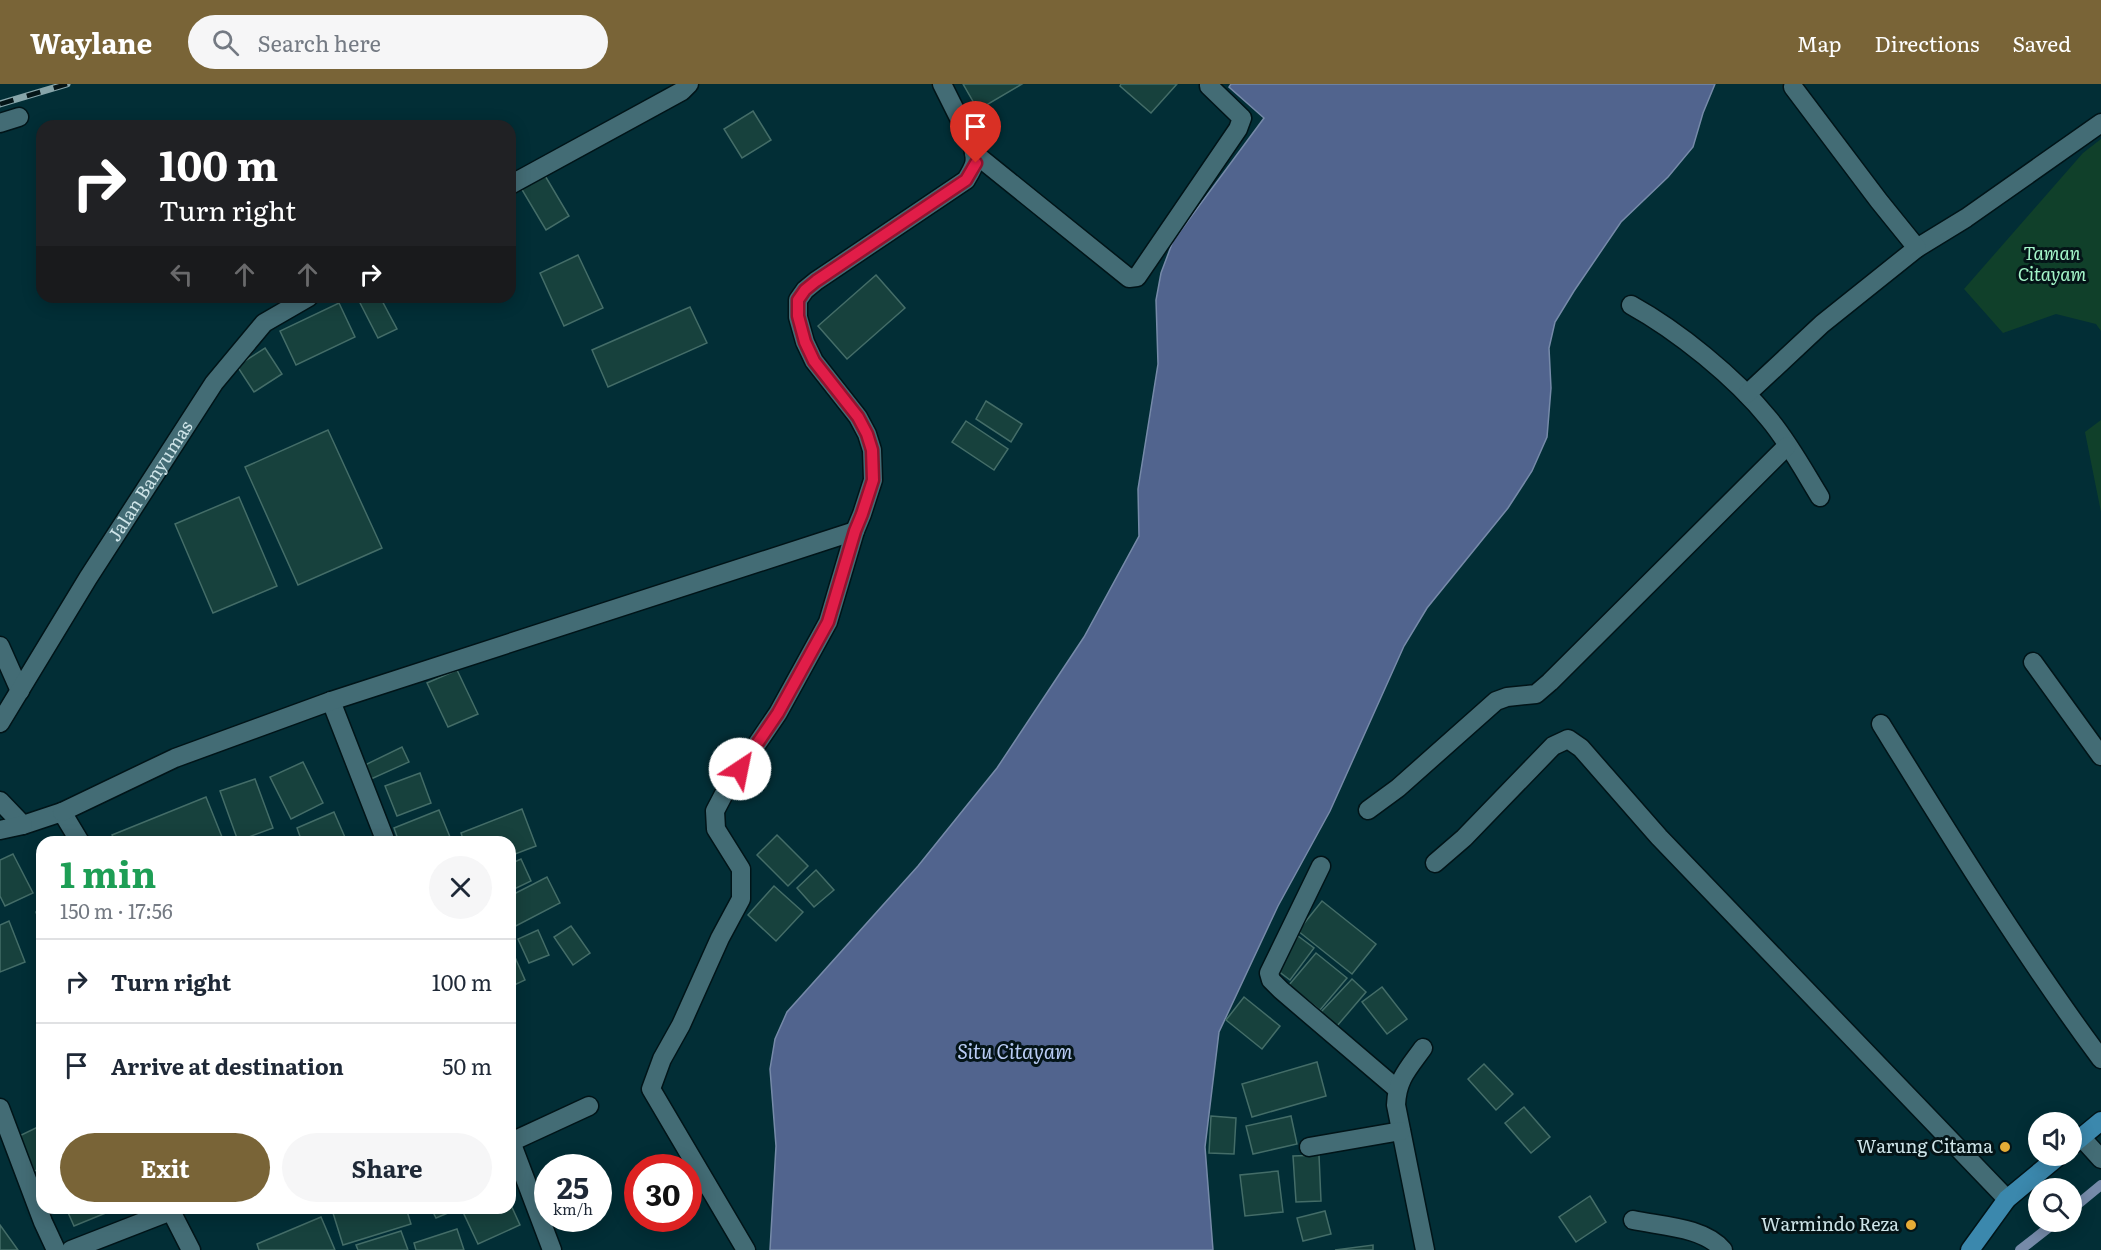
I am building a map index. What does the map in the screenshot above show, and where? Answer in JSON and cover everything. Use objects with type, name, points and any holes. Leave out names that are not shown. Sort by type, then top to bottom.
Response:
[{"type":"main road","points":[[2082,1136],[2101,1121]]},
{"type":"main road","points":[[1970,1250],[2007,1199],[2047,1166]]},
{"type":"street","points":[[516,182],[682,91],[689,84]]},
{"type":"street","points":[[746,1250],[651,1089],[662,1059],[681,1025],[741,899],[741,868],[716,830],[715,811],[727,788],[778,713],[828,622],[873,480],[872,450],[858,417],[814,361],[805,342],[798,316],[798,300],[816,281],[966,180],[976,163],[972,144],[942,84]]},
{"type":"street","points":[[974,153],[1129,278],[1137,277],[1238,129],[1242,118],[1209,84]]},
{"type":"street","points":[[1793,87],[1917,248]]},
{"type":"street","points":[[0,123],[20,117]]},
{"type":"street","points":[[1747,394],[1822,324],[1917,248],[1966,218],[2101,123]]},
{"type":"street","name":"Jalan Banyumas","points":[[0,723],[88,578],[214,383],[264,323],[299,303]]},
{"type":"street","points":[[1631,304],[1662,321],[1747,394],[1770,420],[1820,497]]},
{"type":"street","points":[[1368,810],[1398,788],[1488,706],[1507,697],[1536,694],[1550,682],[1787,446]]},
{"type":"street","points":[[0,830],[62,812],[175,758],[331,701],[855,531]]},
{"type":"street","points":[[0,646],[20,691]]},
{"type":"street","points":[[2033,662],[2101,756]]},
{"type":"street","points":[[331,701],[384,836]]},
{"type":"street","points":[[1881,724],[1979,883],[2101,1059]]},
{"type":"street","points":[[1435,863],[1464,838],[1552,747],[1568,739],[1581,747],[1659,837],[2007,1199]]},
{"type":"street","points":[[0,801],[23,825]]},
{"type":"street","points":[[62,812],[76,836]]},
{"type":"street","points":[[1321,866],[1269,977],[1281,990],[1396,1089]]},
{"type":"street","points":[[1423,1048],[1396,1089],[1396,1105],[1425,1250]]},
{"type":"street","points":[[516,1139],[589,1106]]},
{"type":"street","points":[[0,1108],[36,1203]]},
{"type":"street","points":[[1309,1147],[1401,1131]]},
{"type":"street","points":[[2082,1145],[2101,1159]]},
{"type":"street","points":[[516,1154],[552,1250]]},
{"type":"street","points":[[40,1214],[56,1250]]},
{"type":"street","points":[[71,1250],[162,1214]]},
{"type":"street","points":[[177,1214],[191,1250]]},
{"type":"street","points":[[1633,1221],[1692,1232],[1716,1241],[1724,1250]]},
{"type":"green space","name":"Taman Citayam","points":[[2101,139],[2101,331],[2096,324],[2056,314],[2003,333],[1964,289],[2083,153]]},
{"type":"green space","points":[[2101,420],[2101,512],[2085,432]]},
{"type":"water","name":"Situ Citayam","points":[[1231,84],[1715,84],[1693,147],[1668,177],[1621,222],[1555,322],[1549,348],[1551,388],[1547,437],[1532,471],[1508,508],[1427,608],[1404,646],[1330,811],[1278,906],[1219,1032],[1205,1147],[1213,1250],[770,1250],[776,1146],[770,1069],[775,1039],[787,1012],[918,866],[997,768],[1084,637],[1139,536],[1138,489],[1158,364],[1156,300],[1161,273],[1173,241],[1264,118],[1229,87]]},
{"type":"building","points":[[963,84],[1022,84],[978,110]]},
{"type":"building","points":[[1121,84],[1177,84],[1151,113],[1120,86]]},
{"type":"building","points":[[753,111],[771,140],[742,158],[724,129]]},
{"type":"building","points":[[544,174],[569,216],[546,230],[521,188]]},
{"type":"building","points":[[578,255],[603,308],[564,326],[540,273]]},
{"type":"building","points":[[876,275],[905,308],[847,359],[818,326]]},
{"type":"building","points":[[339,303],[355,337],[296,365],[280,331]]},
{"type":"building","points":[[360,303],[383,303],[397,329],[378,338]]},
{"type":"building","points":[[690,307],[707,343],[608,387],[592,350]]},
{"type":"building","points":[[265,348],[282,374],[254,392],[237,366]]},
{"type":"building","points":[[986,401],[1022,424],[1011,442],[976,419]]},
{"type":"building","points":[[966,421],[1008,449],[994,470],[952,442]]},
{"type":"building","points":[[328,430],[382,548],[298,585],[245,467]]},
{"type":"building","points":[[239,497],[277,586],[213,613],[175,524]]},
{"type":"building","points":[[457,670],[478,714],[448,727],[427,683]]},
{"type":"building","points":[[402,747],[409,762],[371,779],[365,765]]},
{"type":"building","points":[[303,762],[323,803],[291,819],[270,777]]},
{"type":"building","points":[[420,773],[431,803],[397,816],[385,786]]},
{"type":"building","points":[[255,779],[273,828],[251,836],[236,836],[220,791]]},
{"type":"building","points":[[206,797],[222,836],[112,836]]},
{"type":"building","points":[[522,809],[536,846],[516,854],[516,836],[462,836],[461,833]]},
{"type":"building","points":[[439,810],[450,836],[397,836],[394,828]]},
{"type":"building","points":[[334,812],[344,836],[300,836],[297,828]]},
{"type":"building","points":[[777,835],[808,866],[788,886],[757,855]]},
{"type":"building","points":[[13,854],[33,893],[5,906],[0,896],[0,860]]},
{"type":"building","points":[[521,859],[531,881],[516,888],[516,861]]},
{"type":"building","points":[[816,870],[834,890],[814,907],[797,888]]},
{"type":"building","points":[[547,877],[560,903],[516,926],[516,893]]},
{"type":"building","points":[[774,886],[803,912],[776,941],[748,915]]},
{"type":"building","points":[[1322,901],[1376,944],[1352,974],[1298,931]]},
{"type":"building","points":[[9,921],[25,962],[0,972],[0,925]]},
{"type":"building","points":[[571,926],[590,953],[573,965],[554,937]]},
{"type":"building","points":[[538,930],[549,955],[529,963],[518,939]]},
{"type":"building","points":[[1298,936],[1314,948],[1290,980],[1273,967]]},
{"type":"building","points":[[1316,953],[1347,978],[1320,1010],[1289,985]]},
{"type":"building","points":[[516,960],[525,980],[516,984]]},
{"type":"building","points":[[1352,979],[1366,992],[1337,1026],[1321,1012]]},
{"type":"building","points":[[1382,987],[1407,1019],[1387,1034],[1362,1002]]},
{"type":"building","points":[[1244,997],[1280,1026],[1262,1049],[1226,1020]]},
{"type":"building","points":[[1317,1062],[1326,1096],[1252,1117],[1242,1084]]},
{"type":"building","points":[[1484,1064],[1513,1094],[1496,1110],[1468,1079]]},
{"type":"building","points":[[1524,1107],[1550,1137],[1531,1153],[1505,1123]]},
{"type":"building","points":[[1211,1116],[1236,1118],[1234,1154],[1209,1153]]},
{"type":"building","points":[[1291,1116],[1297,1144],[1253,1154],[1246,1126]]},
{"type":"building","points":[[36,1128],[36,1170],[32,1172],[15,1138]]},
{"type":"building","points":[[1319,1155],[1321,1201],[1296,1202],[1293,1156]]},
{"type":"building","points":[[1278,1171],[1283,1212],[1245,1216],[1240,1175]]},
{"type":"building","points":[[1590,1196],[1606,1222],[1576,1242],[1559,1217]]},
{"type":"building","points":[[1325,1211],[1331,1234],[1303,1241],[1297,1218]]},
{"type":"building","points":[[69,1214],[103,1214],[74,1226]]},
{"type":"building","points":[[333,1214],[408,1214],[411,1224],[343,1245]]},
{"type":"building","points":[[434,1214],[446,1214],[436,1218]]},
{"type":"building","points":[[464,1214],[515,1214],[520,1225],[478,1244]]},
{"type":"building","points":[[321,1217],[335,1250],[259,1250],[257,1244]]},
{"type":"building","points":[[0,1225],[18,1250],[0,1250]]},
{"type":"building","points":[[457,1229],[464,1250],[416,1250],[414,1243]]},
{"type":"building","points":[[401,1231],[408,1250],[358,1250],[356,1245]]},
{"type":"building","points":[[1373,1245],[1373,1250],[1335,1250]]},
{"type":"waterway","points":[[2082,1201],[2101,1185]]},
{"type":"waterway","points":[[2020,1250],[2043,1232]]},
{"type":"railway","points":[[0,104],[67,84]]},
{"type":"place","name":"Warung Citama","points":[[2005,1147]]},
{"type":"place","name":"Warmindo Reza","points":[[1911,1225]]},
{"type":"route","points":[[740,769],[778,713],[828,622],[873,480],[872,450],[867,434],[858,417],[814,361],[805,342],[798,316],[798,300],[816,281],[966,180],[976,163]]}]
